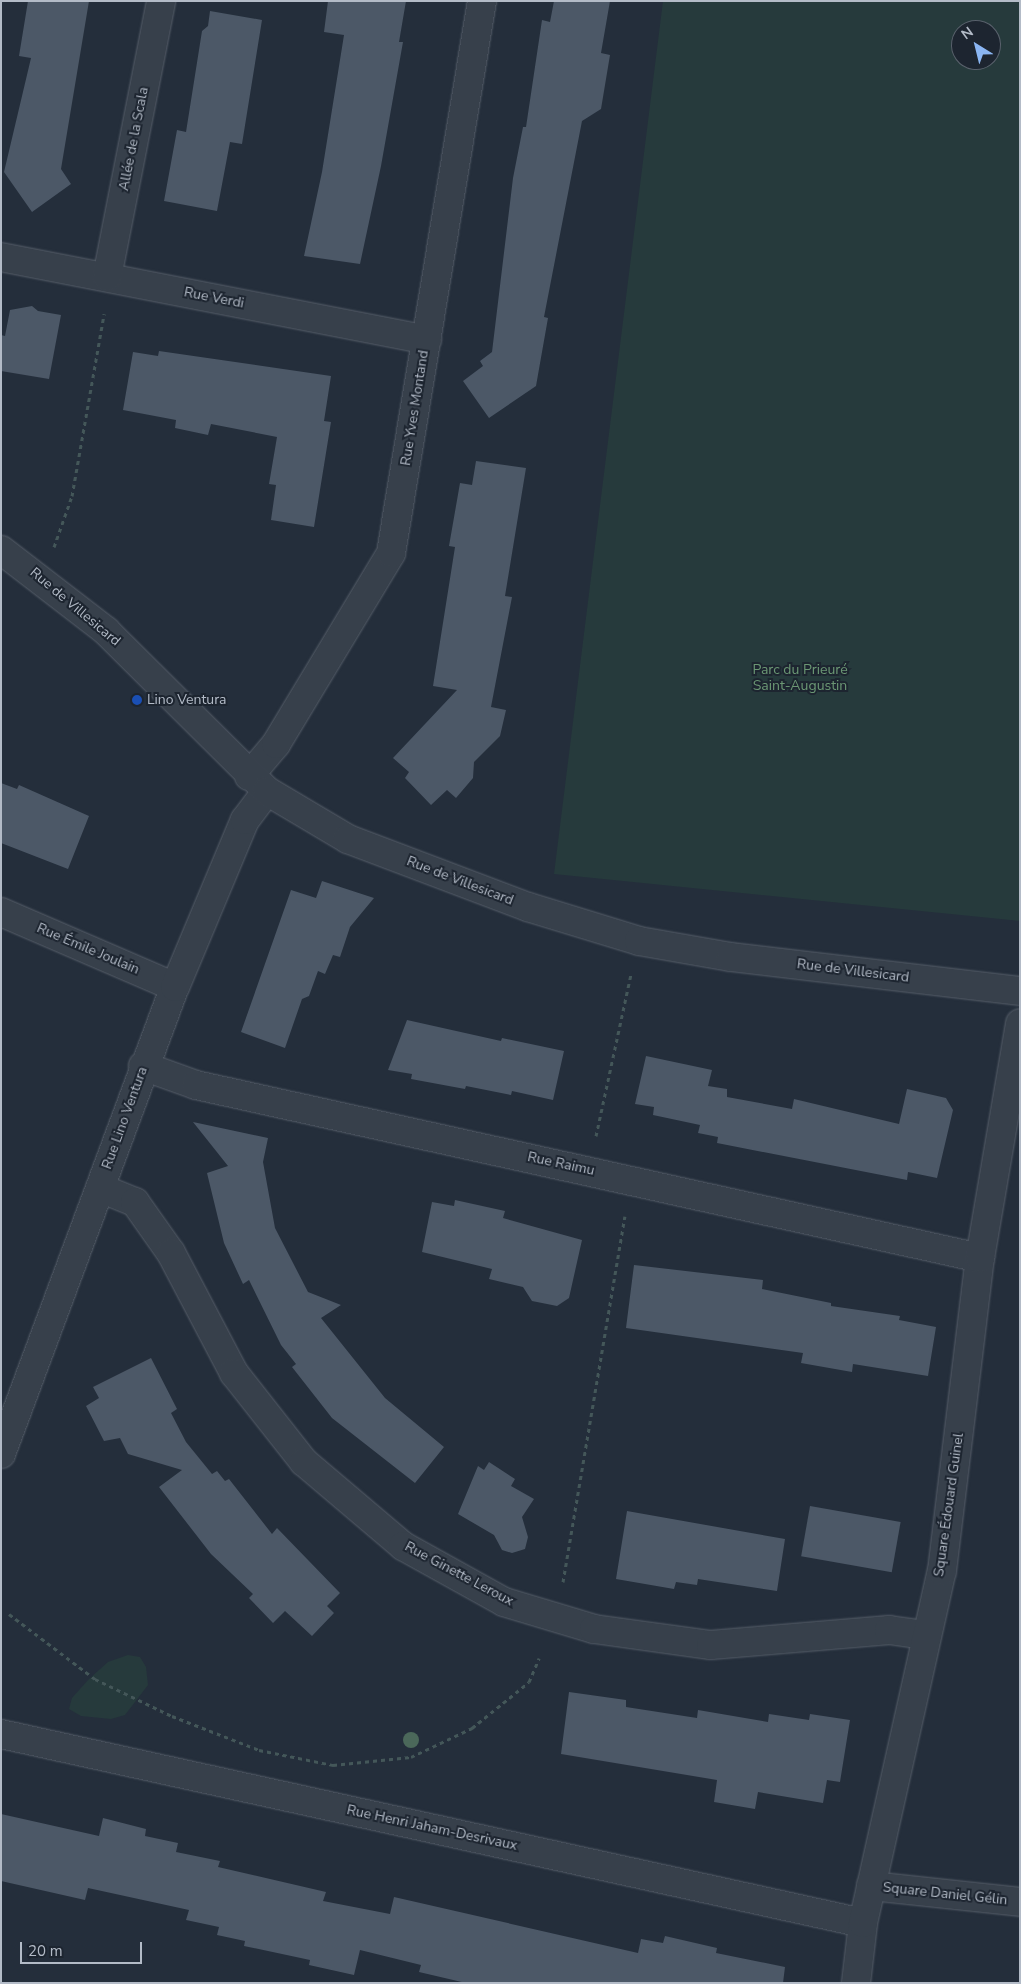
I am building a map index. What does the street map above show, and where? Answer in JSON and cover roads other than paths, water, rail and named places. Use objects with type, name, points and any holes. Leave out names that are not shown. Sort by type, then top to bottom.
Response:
[{"type":"street","name":"Allée de la Scala","points":[[107,277],[161,1]]},
{"type":"street","name":"Rue Yves Montand","points":[[258,784],[276,744],[391,553],[482,1]]},
{"type":"street","name":"Rue Verdi","points":[[1,256],[427,340]]},
{"type":"street","name":"Rue de Villesicard","points":[[1,550],[106,631],[258,784],[348,839],[528,907],[639,941],[731,957],[1020,991]]},
{"type":"street","name":"Rue Lino Ventura","points":[[1,1454],[100,1188],[143,1066],[245,820],[258,784]]},
{"type":"street","name":"Rue Émile Joulain","points":[[1,912],[175,986]]},
{"type":"street","name":"Square Édouard Guinel","points":[[856,1983],[863,1923],[926,1635],[942,1571],[980,1258],[1020,1023]]},
{"type":"street","name":"Rue Raimu","points":[[143,1066],[196,1085],[980,1258]]},
{"type":"street","name":"Rue Ginette Leroux","points":[[100,1188],[135,1202],[171,1254],[234,1373],[304,1462],[403,1546],[504,1602],[594,1629],[711,1645],[889,1630],[926,1635]]},
{"type":"street","name":"Rue Henri Jaham-Desrivaux","points":[[1,1734],[863,1923]]},
{"type":"street","name":"Square Daniel Gélin","points":[[871,1886],[1020,1902]]},
{"type":"place","name":"Lino Ventura","points":[[137,700]]},
{"type":"park label","name":"Parc du Prieuré Saint-Augustin","points":[[800,678]]}]
